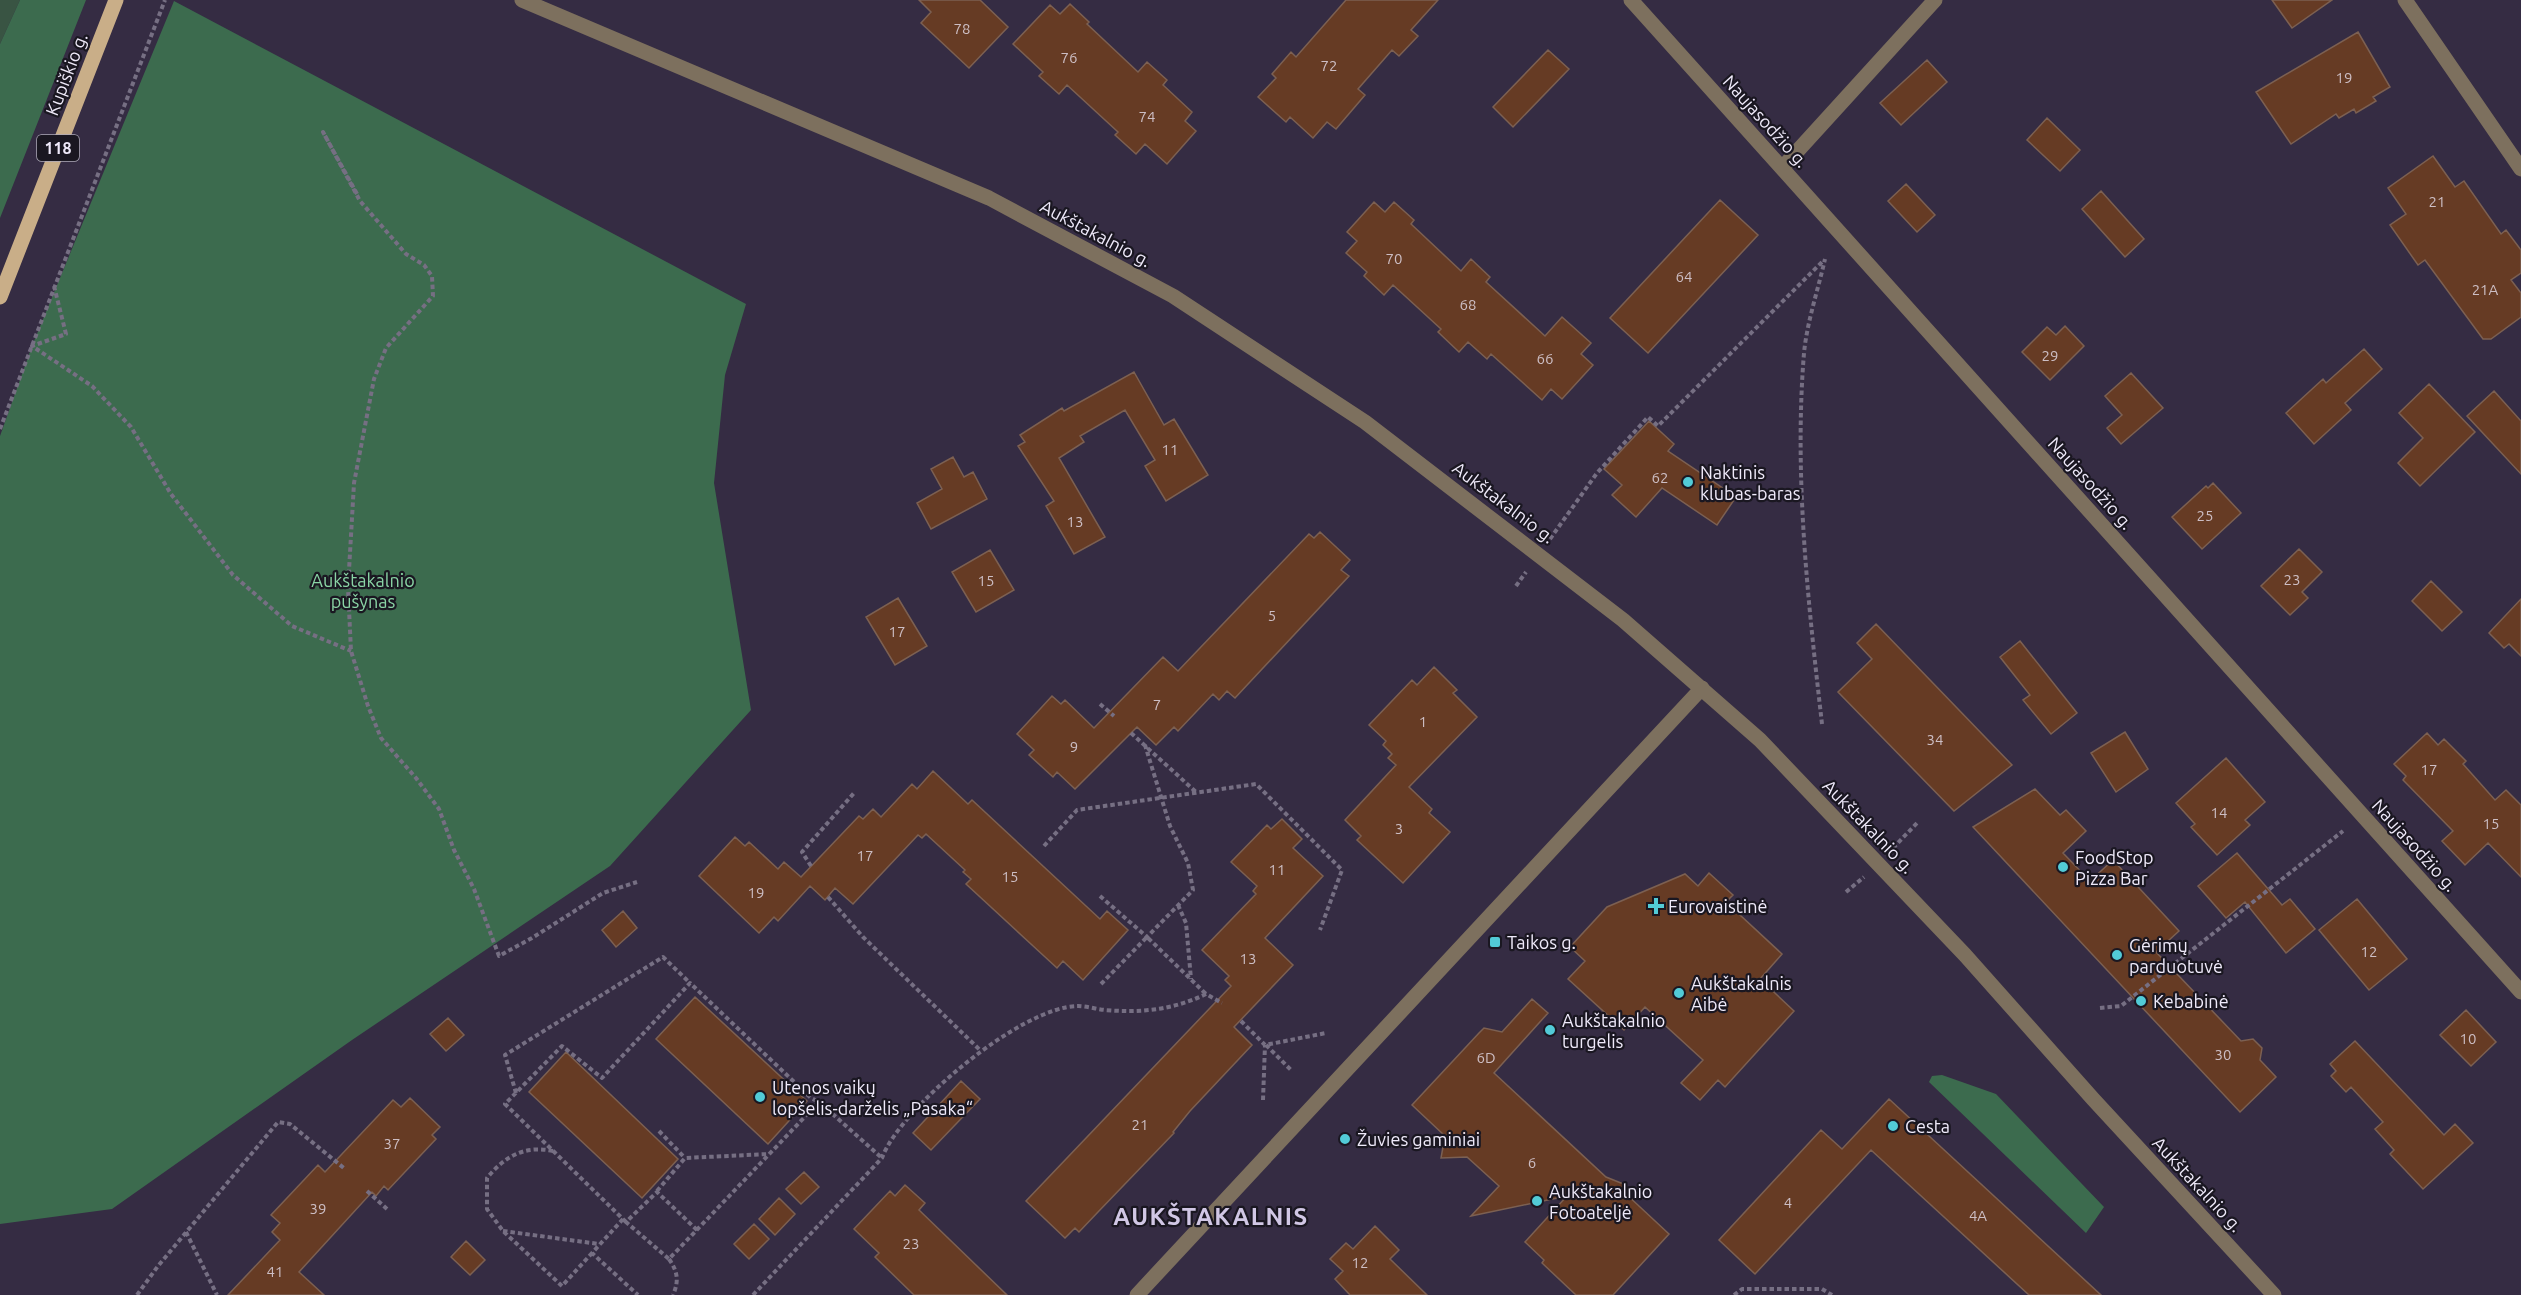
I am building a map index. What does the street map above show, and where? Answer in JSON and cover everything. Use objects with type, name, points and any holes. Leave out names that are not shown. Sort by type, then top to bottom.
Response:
[{"type":"main road","name":"Kupiškio g.","points":[[0,297],[116,0]]},
{"type":"street","name":"Aukštakalnio g.","points":[[522,0],[989,198],[1173,296],[1365,422],[1539,553],[1702,688],[1760,740],[1965,955],[2093,1099],[2274,1295]]},
{"type":"street","name":"Naujasodžio g.","points":[[1631,0],[2521,992]]},
{"type":"street","points":[[1782,168],[1935,0]]},
{"type":"street","points":[[2405,0],[2521,169]]},
{"type":"street","points":[[1137,1295],[1702,688]]},
{"type":"path","points":[[0,429],[165,0]]},
{"type":"path","points":[[357,194],[323,132],[336,154],[357,194],[406,254],[424,265],[432,276],[433,296],[387,348],[374,379],[354,483],[348,588],[351,651],[368,706],[381,738],[439,809],[454,850],[474,889],[499,956],[603,893],[637,882]]},
{"type":"path","points":[[1516,586],[1597,473],[1648,417],[1659,426],[1825,259],[1804,351],[1802,460],[1810,633],[1822,723]]},
{"type":"path","points":[[32,346],[66,334],[54,286]]},
{"type":"path","points":[[32,346],[92,386],[131,427],[171,494],[233,574],[292,626],[351,651]]},
{"type":"path","points":[[1100,704],[1113,716]]},
{"type":"path","points":[[1131,732],[1196,792]]},
{"type":"path","points":[[1101,984],[1193,890],[1188,862],[1170,826],[1145,745]]},
{"type":"path","points":[[1044,846],[1077,810],[1256,784],[1342,870],[1320,930]]},
{"type":"path","points":[[811,866],[802,852],[854,793]]},
{"type":"path","points":[[2100,1008],[2121,1006],[2343,831]]},
{"type":"path","points":[[1100,896],[1147,937],[1206,994],[1222,1003]]},
{"type":"path","points":[[828,897],[864,937],[981,1051]]},
{"type":"path","points":[[1178,905],[1186,923],[1191,979]]},
{"type":"path","points":[[516,1093],[505,1055],[663,957],[811,1098],[819,1102],[882,1158]]},
{"type":"path","points":[[673,1295],[678,1282],[676,1269],[669,1259],[553,1152],[505,1104],[562,1046],[602,1078],[690,983]]},
{"type":"path","points":[[753,1295],[882,1158],[887,1144],[944,1079],[981,1051],[1030,1020],[1076,1006],[1144,1012],[1183,1005],[1206,994]]},
{"type":"path","points":[[1241,1021],[1291,1070]]},
{"type":"path","points":[[1265,1045],[1326,1033]]},
{"type":"path","points":[[1263,1100],[1265,1045]]},
{"type":"path","points":[[669,1259],[819,1102]]},
{"type":"path","points":[[137,1295],[278,1122],[290,1124],[345,1169]]},
{"type":"path","points":[[658,1131],[685,1158],[770,1154]]},
{"type":"path","points":[[553,1152],[538,1148],[511,1155],[487,1178],[487,1209],[503,1231],[562,1286],[600,1244],[657,1192],[685,1158]]},
{"type":"path","points":[[367,1191],[387,1209]]},
{"type":"path","points":[[657,1192],[697,1230]]},
{"type":"path","points":[[503,1231],[600,1244]]},
{"type":"path","points":[[186,1233],[217,1295]]},
{"type":"path","points":[[592,1253],[638,1295]]},
{"type":"path","points":[[1734,1295],[1742,1289],[1822,1289],[1832,1295]]},
{"type":"green space","points":[[0,0],[20,0],[0,44]]},
{"type":"green space","points":[[20,0],[86,0],[0,218],[0,44]]},
{"type":"green space","name":"Aukštakalnio pušynas","points":[[174,1],[746,304],[725,375],[714,483],[751,710],[610,866],[352,1040],[112,1209],[0,1224],[0,436],[32,346]]},
{"type":"green space","points":[[1942,1075],[1996,1094],[2104,1207],[2086,1233],[1929,1082],[1932,1076]]},
{"type":"building","points":[[919,0],[980,0],[1008,27],[969,68],[921,23],[931,12]]},
{"type":"building","points":[[1346,0],[1438,0],[1411,30],[1418,36],[1399,56],[1392,50],[1358,89],[1365,95],[1336,129],[1327,122],[1313,138],[1290,117],[1286,122],[1258,97],[1276,78],[1272,74],[1291,52],[1296,57]]},
{"type":"building","points":[[2272,0],[2332,0],[2292,28]]},
{"type":"building","points":[[1070,4],[1089,22],[1087,24],[1138,72],[1147,62],[1167,80],[1163,85],[1192,112],[1185,121],[1196,131],[1167,164],[1145,144],[1136,154],[1115,135],[1118,132],[1067,85],[1059,94],[1039,76],[1043,72],[1013,44],[1050,5],[1060,14]]},
{"type":"building","points":[[2358,32],[2390,87],[2373,97],[2376,101],[2356,113],[2354,109],[2339,118],[2336,114],[2291,144],[2256,92]]},
{"type":"building","points":[[1548,50],[1569,69],[1513,127],[1493,107]]},
{"type":"building","points":[[1927,60],[1947,82],[1901,125],[1880,103]]},
{"type":"building","points":[[2047,118],[2080,150],[2060,171],[2027,140]]},
{"type":"building","points":[[2433,156],[2455,187],[2464,181],[2501,234],[2506,230],[2521,250],[2521,273],[2511,280],[2521,293],[2521,317],[2491,339],[2483,339],[2425,260],[2418,265],[2390,225],[2406,214],[2388,188]]},
{"type":"building","points":[[1906,184],[1935,215],[1917,232],[1888,201]]},
{"type":"building","points":[[2101,191],[2144,239],[2125,257],[2082,209]]},
{"type":"building","points":[[1720,200],[1758,235],[1648,353],[1610,318]]},
{"type":"building","points":[[1374,202],[1385,212],[1394,202],[1414,220],[1411,224],[1461,271],[1471,259],[1490,277],[1486,282],[1545,336],[1562,317],[1591,343],[1581,354],[1593,365],[1562,399],[1551,389],[1542,400],[1491,354],[1487,359],[1468,342],[1459,352],[1438,332],[1441,329],[1393,285],[1384,295],[1364,276],[1367,272],[1346,253],[1357,241],[1347,232]]},
{"type":"building","points":[[2065,326],[2084,346],[2050,380],[2022,352],[2047,327],[2056,335]]},
{"type":"building","points":[[2364,349],[2382,369],[2345,403],[2351,410],[2314,444],[2286,413],[2323,379],[2326,383]]},
{"type":"building","points":[[1134,372],[1164,425],[1174,419],[1208,475],[1166,501],[1145,466],[1155,460],[1125,410],[1080,436],[1084,442],[1059,458],[1105,537],[1074,554],[1046,506],[1054,501],[1018,446],[1025,442],[1020,435],[1062,408],[1064,411]]},
{"type":"building","points":[[2131,373],[2163,408],[2121,444],[2107,428],[2122,415],[2105,396]]},
{"type":"building","points":[[2429,384],[2475,432],[2420,486],[2398,463],[2423,438],[2399,413]]},
{"type":"building","points":[[2494,391],[2521,421],[2521,474],[2467,416]]},
{"type":"building","points":[[1649,421],[1674,444],[1668,451],[1736,497],[1717,525],[1662,488],[1636,517],[1612,495],[1622,485],[1604,469]]},
{"type":"building","points":[[953,457],[964,477],[973,472],[987,499],[931,529],[917,503],[942,489],[931,469]]},
{"type":"building","points":[[2213,483],[2241,513],[2202,549],[2172,517],[2206,486],[2208,488]]},
{"type":"building","points":[[1320,532],[1350,560],[1341,570],[1349,576],[1235,698],[1227,691],[1219,700],[1213,694],[1178,731],[1174,727],[1156,745],[1137,727],[1075,789],[1057,772],[1053,777],[1029,755],[1034,750],[1017,734],[1052,696],[1061,704],[1065,700],[1094,728],[1163,657],[1178,671],[1309,534],[1314,538]]},
{"type":"building","points":[[2299,549],[2322,572],[2302,592],[2308,598],[2290,615],[2261,586]]},
{"type":"building","points":[[990,550],[1014,590],[976,612],[952,572]]},
{"type":"building","points":[[2431,581],[2462,612],[2442,631],[2412,601]]},
{"type":"building","points":[[898,598],[927,646],[895,665],[866,617]]},
{"type":"building","points":[[2521,599],[2521,656],[2509,644],[2504,648],[2489,633]]},
{"type":"building","points":[[1876,624],[2012,765],[1954,811],[1838,692],[1872,659],[1857,643]]},
{"type":"building","points":[[2020,641],[2077,713],[2051,734],[2023,700],[2030,695],[2000,657]]},
{"type":"building","points":[[1434,667],[1457,690],[1453,693],[1477,717],[1409,787],[1432,809],[1429,813],[1450,832],[1403,883],[1357,840],[1361,836],[1345,820],[1396,765],[1388,758],[1392,754],[1383,745],[1386,741],[1369,725],[1412,680],[1417,685]]},
{"type":"building","points":[[2125,732],[2148,769],[2116,792],[2091,753]]},
{"type":"building","points":[[2427,733],[2438,745],[2444,739],[2466,761],[2463,764],[2495,800],[2506,790],[2521,805],[2521,877],[2488,843],[2465,865],[2442,841],[2453,831],[2403,780],[2406,776],[2394,764]]},
{"type":"building","points":[[2226,758],[2265,802],[2245,820],[2250,825],[2217,855],[2191,827],[2195,824],[2176,803]]},
{"type":"building","points":[[933,771],[968,804],[972,800],[1100,919],[1107,911],[1128,930],[1083,980],[1063,961],[1057,968],[966,884],[971,879],[963,872],[965,870],[926,834],[922,838],[918,835],[853,904],[835,888],[825,900],[810,886],[778,921],[774,917],[759,933],[699,876],[735,837],[745,846],[749,842],[778,869],[784,862],[801,877],[859,816],[863,819],[873,809],[881,817],[912,784],[917,789]]},
{"type":"building","points":[[2035,789],[2060,815],[2066,810],[2086,831],[2063,853],[2090,881],[2113,860],[2179,931],[2156,952],[2241,1041],[2253,1039],[2262,1048],[2260,1060],[2276,1077],[2240,1112],[1973,827]]},
{"type":"building","points":[[1282,819],[1302,839],[1293,848],[1323,876],[1265,938],[1293,965],[1234,1027],[1252,1045],[1190,1111],[1174,1133],[1079,1232],[1075,1228],[1065,1238],[1026,1201],[1231,986],[1225,980],[1229,976],[1202,950],[1256,894],[1253,891],[1257,886],[1231,862],[1267,825],[1271,829]]},
{"type":"building","points":[[2237,853],[2282,905],[2290,899],[2315,929],[2286,953],[2245,902],[2226,918],[2198,886]]},
{"type":"building","name":"Aukštakalnis Aibė","points":[[1709,873],[1733,895],[1726,902],[1782,954],[1760,979],[1794,1011],[1725,1087],[1718,1080],[1700,1100],[1681,1083],[1703,1060],[1645,1007],[1624,1030],[1568,979],[1585,961],[1570,947],[1607,907],[1685,874],[1698,886]]},
{"type":"building","points":[[2357,899],[2407,959],[2369,990],[2319,930]]},
{"type":"building","points":[[623,911],[637,928],[616,947],[602,930]]},
{"type":"building","points":[[695,997],[807,1101],[768,1144],[656,1039]]},
{"type":"building","points":[[1532,999],[1548,1013],[1494,1073],[1606,1177],[1626,1185],[1625,1193],[1669,1234],[1613,1295],[1576,1295],[1542,1263],[1544,1260],[1525,1242],[1567,1196],[1471,1216],[1499,1186],[1467,1157],[1441,1158],[1445,1136],[1412,1105],[1484,1028],[1502,1032]]},
{"type":"building","points":[[2466,1010],[2496,1042],[2471,1066],[2440,1035]]},
{"type":"building","points":[[448,1018],[464,1035],[446,1051],[430,1034]]},
{"type":"building","points":[[2355,1041],[2444,1135],[2455,1124],[2473,1143],[2423,1189],[2390,1154],[2394,1150],[2375,1129],[2383,1122],[2351,1087],[2346,1092],[2331,1076],[2336,1071],[2330,1064]]},
{"type":"building","points":[[566,1052],[678,1159],[642,1198],[529,1092]]},
{"type":"building","points":[[961,1081],[980,1099],[931,1150],[913,1133]]},
{"type":"building","points":[[410,1098],[440,1127],[432,1135],[436,1139],[388,1190],[384,1186],[376,1196],[372,1192],[299,1272],[324,1295],[228,1295],[280,1240],[272,1232],[280,1223],[271,1215],[318,1165],[325,1172],[393,1100],[401,1107]]},
{"type":"building","points":[[1889,1099],[2101,1295],[2029,1295],[1871,1150],[1755,1274],[1719,1240],[1821,1130],[1842,1149]]},
{"type":"building","points":[[804,1172],[819,1187],[801,1204],[786,1189]]},
{"type":"building","points":[[905,1185],[925,1203],[919,1210],[1007,1295],[914,1295],[875,1257],[879,1253],[854,1229],[890,1191],[895,1196]]},
{"type":"building","points":[[779,1198],[795,1214],[775,1235],[759,1219]]},
{"type":"building","points":[[754,1224],[769,1239],[749,1259],[734,1244]]},
{"type":"building","points":[[1375,1226],[1399,1250],[1390,1259],[1427,1295],[1350,1295],[1335,1279],[1343,1271],[1330,1259],[1346,1243],[1353,1249]]},
{"type":"building","points":[[466,1241],[485,1260],[470,1275],[451,1257]]},
{"type":"place","name":"Naktinis klubas-baras","points":[[1688,482]]},
{"type":"place","name":"FoodStop Pizza Bar","points":[[2063,867]]},
{"type":"place","name":"Eurovaistinė","points":[[1656,906]]},
{"type":"place","name":"Taikos g.","points":[[1495,942]]},
{"type":"place","name":"Gėrimų parduotuvė","points":[[2117,955]]},
{"type":"place","name":"Aukštakalnis Aibė","points":[[1679,993]]},
{"type":"place","name":"Kebabinė","points":[[2141,1001]]},
{"type":"place","name":"Aukštakalnio turgelis","points":[[1550,1030]]},
{"type":"place","name":"Utenos vaikų lopšelis-darželis „Pasaka“","points":[[760,1097]]},
{"type":"place","name":"Cesta","points":[[1893,1126]]},
{"type":"place","name":"Žuvies gaminiai","points":[[1345,1139]]},
{"type":"place","name":"Aukštakalnio Fotoateljė","points":[[1537,1201]]},
{"type":"district","name":"AUKŠTAKALNIS","points":[[1211,1216]]}]
